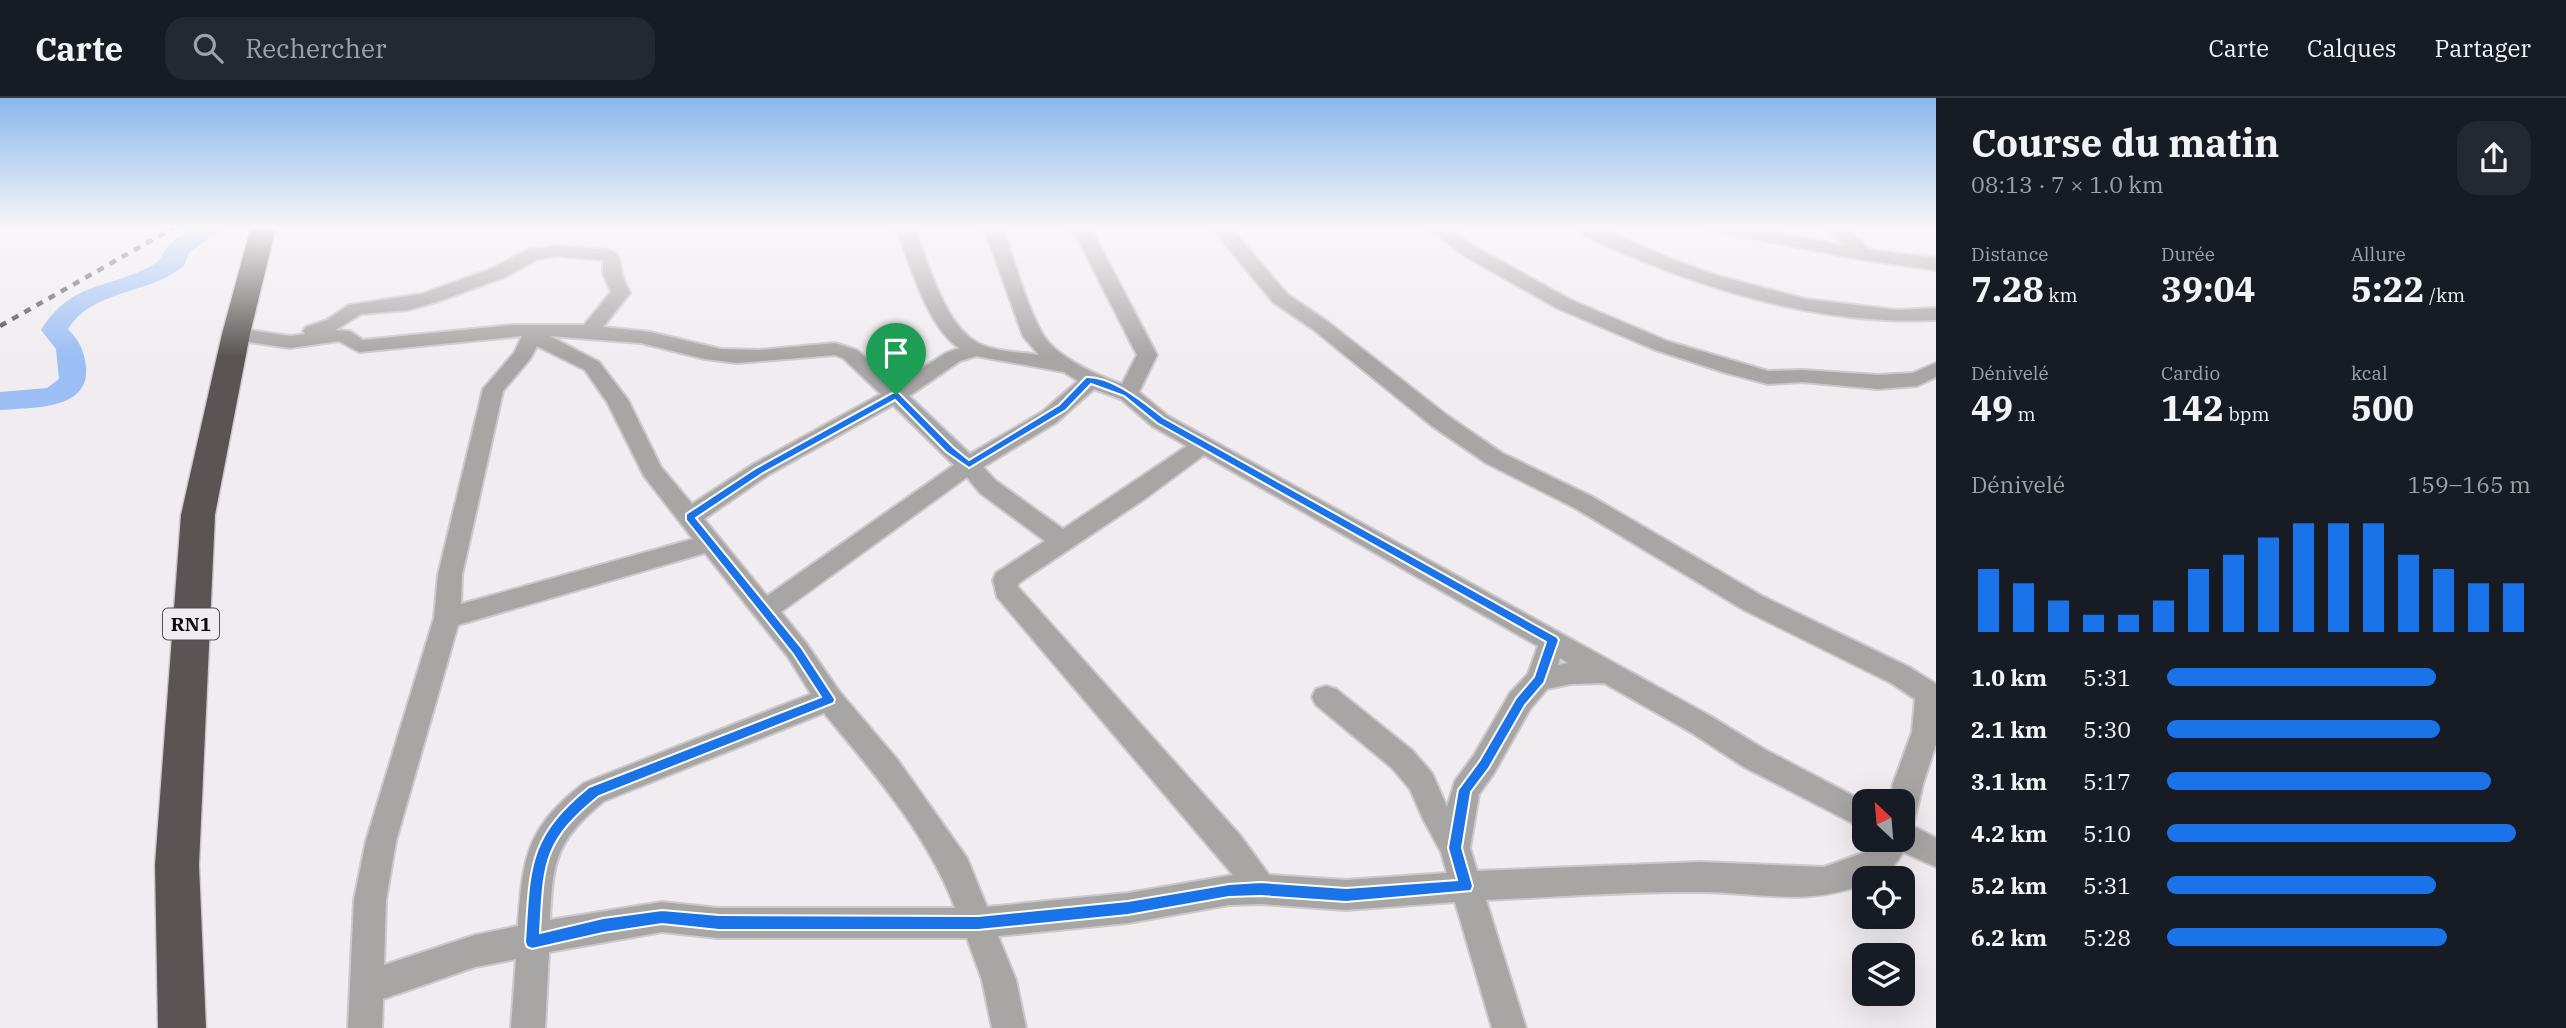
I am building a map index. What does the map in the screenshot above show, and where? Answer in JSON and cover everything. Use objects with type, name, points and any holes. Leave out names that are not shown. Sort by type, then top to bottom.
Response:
[{"type":"highway","name":"RN1","points":[[182,1028],[177,865],[198,515],[251,270]]},
{"type":"street","points":[[290,342],[334,324],[356,309],[408,304],[484,279],[500,270]]},
{"type":"street","points":[[590,332],[598,318],[621,293],[621,286],[612,270]]},
{"type":"street","points":[[923,270],[939,311],[953,335],[975,350],[1067,367]]},
{"type":"street","points":[[1009,270],[1033,336],[1048,354],[1067,367],[1090,380],[1128,394],[1160,421],[1610,672],[1754,758],[1852,810]]},
{"type":"street","points":[[1103,270],[1147,355],[1128,394]]},
{"type":"street","points":[[1257,270],[1280,298],[1321,326],[1440,421],[1494,458],[1657,544],[1752,603],[1900,675],[1933,697],[1926,732],[1907,789]]},
{"type":"street","points":[[1504,270],[1563,304],[1660,345],[1768,379],[1802,376],[1878,382],[1917,379],[1936,369]]},
{"type":"street","points":[[1687,270],[1781,300],[1880,315],[1936,314]]},
{"type":"street","points":[[236,334],[290,342],[343,335],[359,345],[377,345],[534,331],[590,332],[646,338],[668,342],[686,351],[730,356],[761,357],[824,348],[838,349],[850,354],[896,395],[949,449],[969,465],[988,487],[1063,542]]},
{"type":"street","points":[[534,331],[546,343],[592,366],[617,400],[652,471],[766,610],[829,699],[887,768],[956,867],[999,980],[1009,1028]]},
{"type":"street","points":[[365,1028],[370,900],[381,842],[447,618],[453,562],[493,389],[523,355],[534,331]]},
{"type":"street","points":[[690,517],[760,470],[896,395],[953,357],[975,350]]},
{"type":"street","points":[[766,610],[897,513],[1062,408],[1090,380]]},
{"type":"street","points":[[1204,444],[1138,492],[1005,580],[1006,590],[1229,845],[1261,889]]},
{"type":"street","points":[[447,618],[712,542]]},
{"type":"street","points":[[1455,848],[1465,790],[1484,764],[1520,701],[1539,680],[1553,640]]},
{"type":"street","points":[[1539,680],[1571,673],[1610,672]]},
{"type":"street","points":[[1326,697],[1402,759],[1422,782],[1433,810],[1455,848],[1508,1028]]},
{"type":"street","points":[[528,1028],[537,872],[552,832],[573,808],[594,792],[829,699]]},
{"type":"street","points":[[1915,842],[1936,853]]},
{"type":"street","points":[[368,987],[475,951],[532,942],[603,925],[662,917],[719,923],[978,923],[1128,908],[1229,890],[1261,889],[1346,895],[1466,886],[1701,877],[1772,882],[1824,882],[1857,872],[1882,860],[1887,852]]},
{"type":"waterway","points":[[0,401],[54,396],[73,382],[70,348],[54,330],[62,317],[85,299],[160,270]]},
{"type":"railway","points":[[0,326],[98,270]]},
{"type":"route","points":[[1090,380],[1128,394],[1160,421],[1553,640],[1539,680],[1520,701],[1484,764],[1465,790],[1458,818],[1455,848],[1466,886],[1346,895],[1261,889],[1229,890],[1128,908],[978,923],[719,923],[662,917],[603,925],[532,942],[537,872],[552,832],[573,808],[594,792],[829,699],[797,650],[690,517],[760,470],[896,395],[936,437],[969,465],[1062,408],[1090,380]]}]
